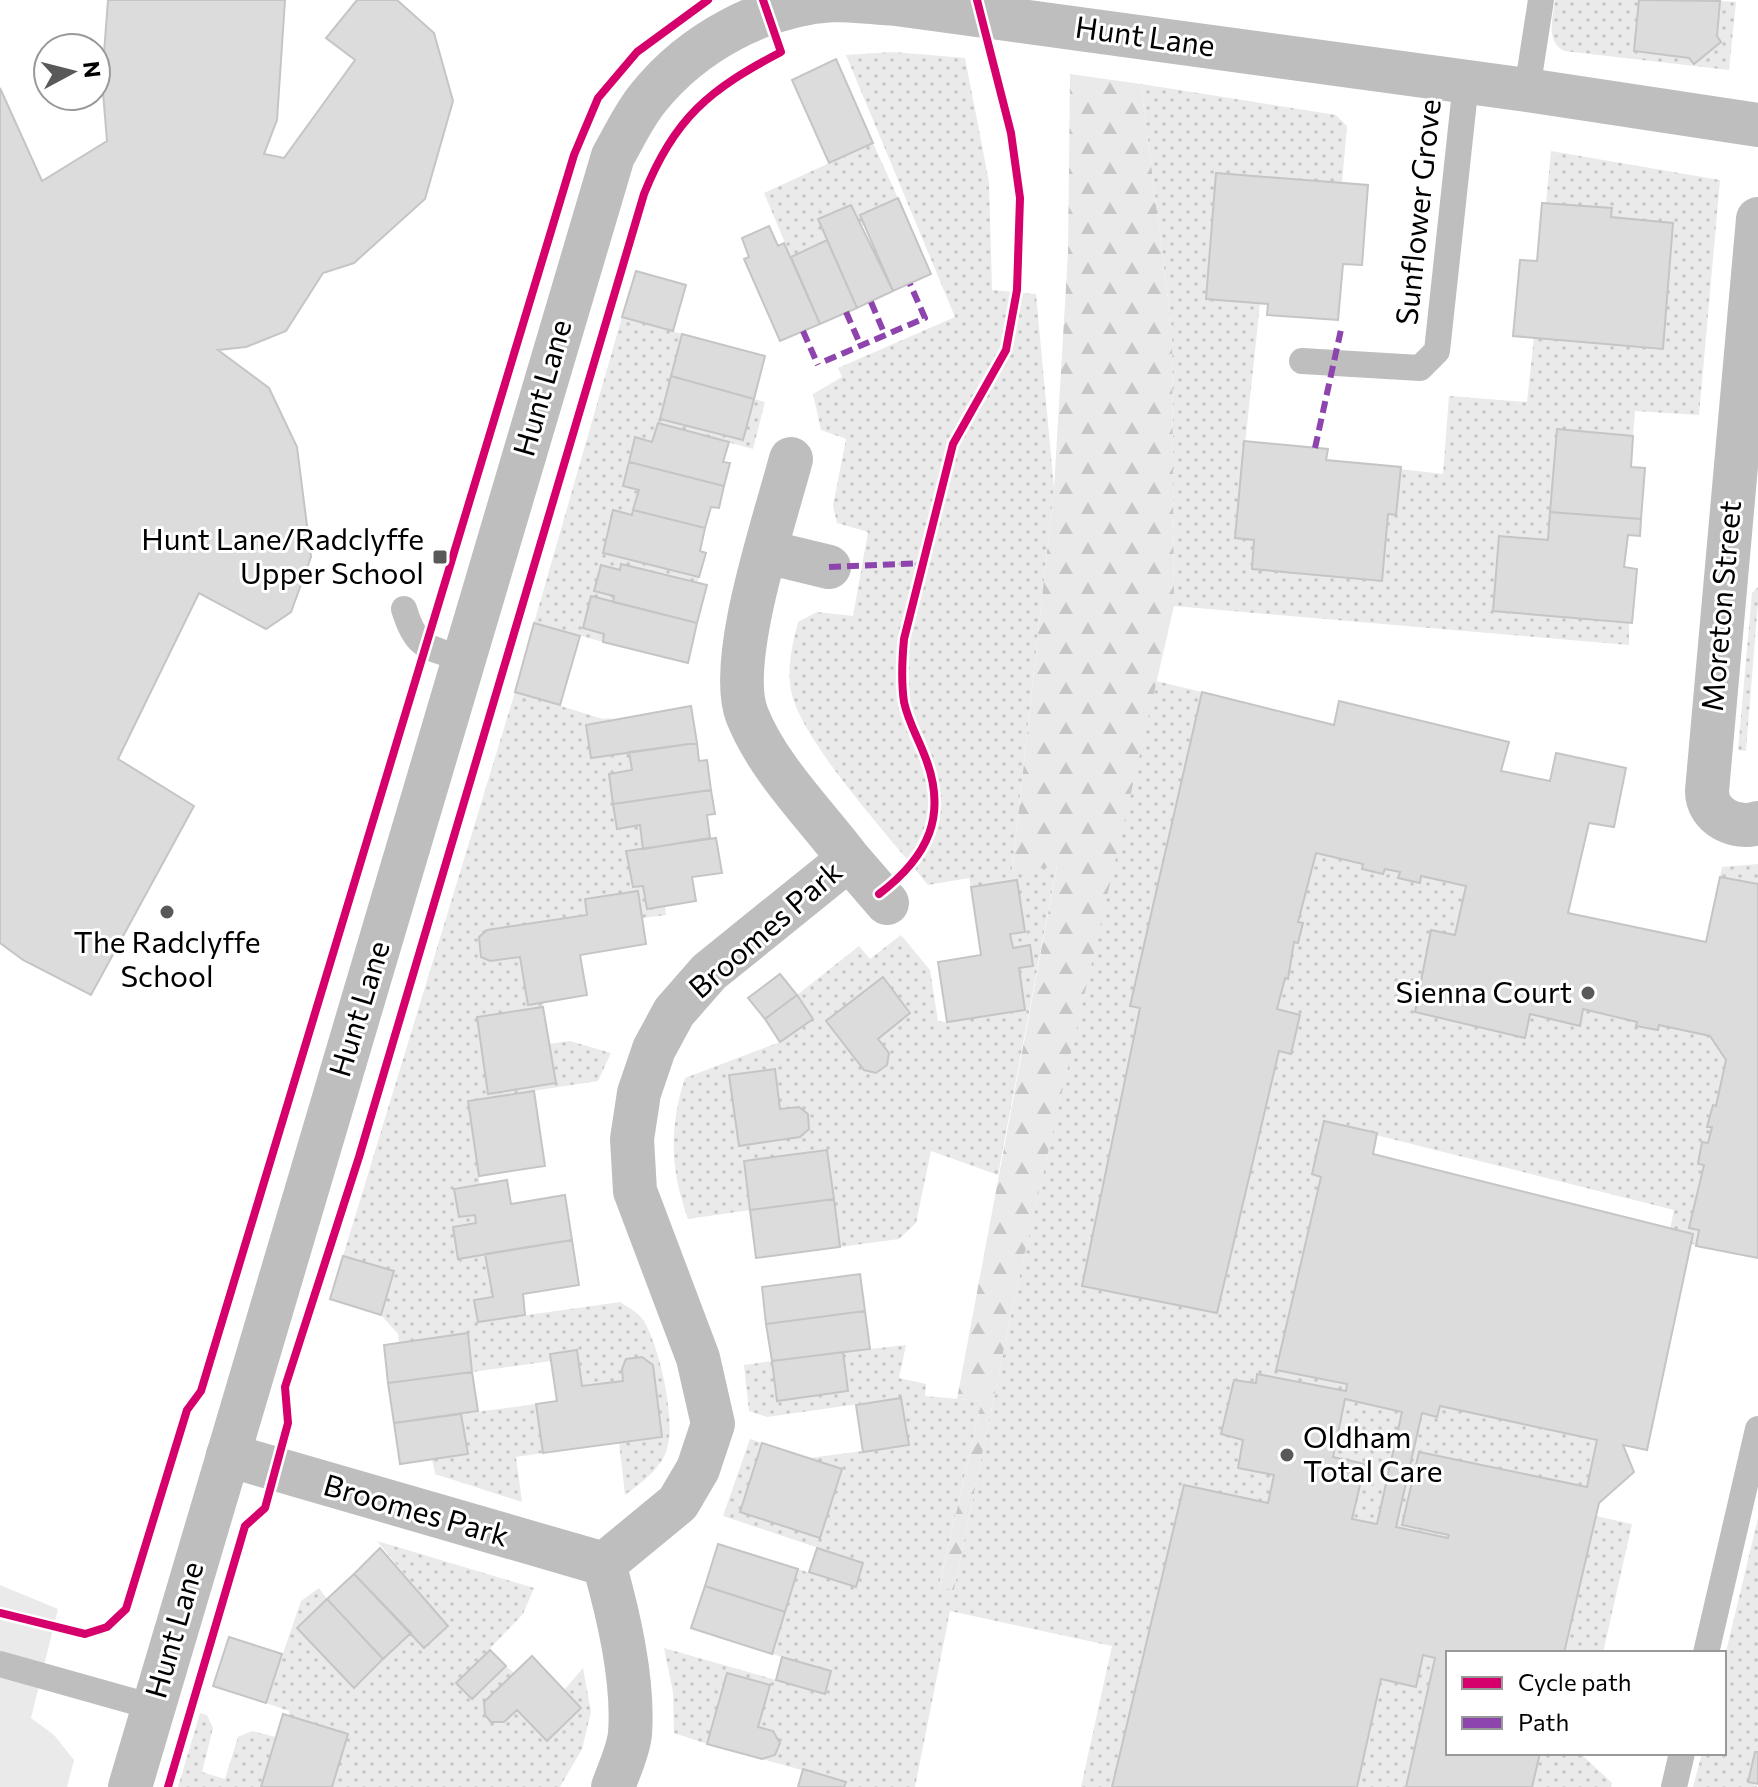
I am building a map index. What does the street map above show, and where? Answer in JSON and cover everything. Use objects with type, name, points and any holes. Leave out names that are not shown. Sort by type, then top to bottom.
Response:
[{"type":"street","name":"Hunt Lane","points":[[130,1787],[613,156],[647,99],[684,59],[737,27],[768,14],[836,0],[896,4],[1073,27],[1758,125]]},
{"type":"street","name":"Moreton Street","points":[[1752,825],[1719,818],[1707,799],[1707,764],[1758,219]]},
{"type":"street","name":"Broomes Park","points":[[228,1455],[604,1564],[678,1503],[698,1469],[713,1424],[698,1358],[635,1191],[632,1139],[639,1093],[654,1049],[674,1012],[709,972],[849,859],[773,761],[747,713],[743,688],[748,626],[791,459]]},
{"type":"street","points":[[767,552],[829,567]]},
{"type":"street","points":[[849,859],[887,903]]},
{"type":"street","points":[[604,1564],[614,1598],[627,1677],[630,1733],[613,1787]]},
{"type":"lane","points":[[1527,90],[1541,0]]},
{"type":"lane","name":"Sunflower Grove","points":[[1302,361],[1420,368],[1437,351],[1466,82]]},
{"type":"lane","points":[[404,609],[410,630],[422,645],[464,659]]},
{"type":"lane","points":[[1706,1651],[1758,1429]]},
{"type":"lane","points":[[0,1664],[153,1707]]},
{"type":"lane","points":[[1674,1787],[1682,1755]]},
{"type":"green space","points":[[1555,0],[1639,0],[1634,51],[1689,58],[1694,63],[1721,42],[1717,36],[1720,1],[1736,2],[1729,70],[1564,51],[1552,35]]},
{"type":"green space","points":[[893,52],[965,58],[989,182],[992,290],[1036,294],[1054,488],[1012,871],[1057,865],[998,1175],[931,1151],[916,1223],[899,1239],[840,1247],[826,1150],[744,1161],[750,1210],[688,1219],[678,1183],[674,1148],[676,1114],[685,1078],[780,1042],[812,1019],[797,995],[859,946],[870,959],[901,935],[930,970],[938,1021],[947,1022],[1019,968],[1033,965],[1030,946],[1013,948],[1010,934],[1025,931],[1017,880],[971,887],[969,878],[928,885],[832,766],[800,716],[790,686],[792,649],[798,622],[817,612],[853,616],[868,532],[837,523],[833,506],[846,439],[821,430],[813,394],[842,377],[838,368],[955,317],[846,55]],"holes":[[[883,978],[910,1013],[878,1039],[889,1053],[887,1065],[876,1073],[864,1070],[826,1021]],[[774,1069],[780,1109],[808,1129],[800,1137],[739,1146],[729,1075]]]},
{"type":"green space","points":[[1070,74],[1141,84],[1172,331],[1174,606],[1014,1300],[954,1590],[939,1587],[982,1401],[957,1399],[1057,866],[1012,872],[1054,488],[1068,253]]},
{"type":"green space","points":[[1141,84],[1336,115],[1347,126],[1342,183],[1206,299],[1260,304],[1235,538],[1254,540],[1253,569],[1382,581],[1388,514],[1396,515],[1400,469],[1443,474],[1449,396],[1527,402],[1534,337],[1663,349],[1673,223],[1611,217],[1546,203],[1551,151],[1720,180],[1699,415],[1635,411],[1633,436],[1557,429],[1548,540],[1499,537],[1493,611],[1629,623],[1629,645],[1174,606],[1172,331]]},
{"type":"green space","points":[[873,143],[898,198],[860,215],[864,225],[861,226],[851,205],[819,219],[827,240],[791,257],[764,193]]},
{"type":"green space","points":[[622,317],[682,334],[660,419],[743,440],[754,399],[765,402],[753,449],[658,423],[652,442],[635,438],[623,485],[639,490],[632,515],[613,511],[603,553],[699,577],[698,583],[622,564],[620,570],[602,565],[595,591],[614,596],[613,602],[591,596],[584,628],[604,634],[603,642],[534,623]]},
{"type":"green space","points":[[1758,587],[1746,751],[1738,750],[1752,593]]},
{"type":"green space","points":[[1156,681],[1202,692],[1130,1005],[1140,1008],[1082,1286],[1218,1312],[1279,1051],[1291,1054],[1277,1009],[1285,978],[1288,978],[1294,942],[1298,942],[1303,924],[1298,922],[1316,853],[1363,864],[1362,869],[1382,874],[1385,869],[1400,872],[1398,878],[1420,883],[1421,876],[1466,886],[1455,935],[1431,930],[1415,1012],[1525,1037],[1530,1014],[1580,1025],[1583,1009],[1637,1022],[1636,1026],[1658,1030],[1659,1025],[1710,1036],[1726,1060],[1716,1106],[1713,1106],[1707,1126],[1712,1127],[1708,1143],[1702,1142],[1698,1163],[1704,1165],[1689,1227],[1699,1230],[1696,1246],[1670,1229],[1674,1210],[1324,1122],[1312,1174],[1321,1177],[1276,1370],[1347,1384],[1346,1391],[1258,1374],[1243,1440],[1274,1475],[1268,1503],[1184,1486],[1112,1787],[1081,1787],[1112,1646],[950,1611],[915,1787],[844,1787],[845,1782],[762,1759],[775,1755],[780,1743],[773,1731],[758,1727],[770,1685],[728,1673],[707,1744],[674,1733],[673,1692],[664,1648],[825,1694],[831,1671],[772,1654],[798,1569],[855,1587],[863,1563],[723,1516],[750,1439],[762,1443],[740,1512],[820,1538],[842,1469],[809,1458],[909,1445],[901,1398],[767,1417],[749,1411],[744,1365],[772,1361],[777,1401],[848,1391],[843,1352],[906,1345],[899,1378],[926,1384],[925,1396],[982,1401],[939,1586],[954,1590],[1014,1300]]},
{"type":"green space","points":[[515,692],[603,719],[610,718],[629,752],[632,770],[610,774],[618,828],[640,825],[643,849],[627,852],[633,887],[643,886],[665,906],[666,915],[642,918],[637,891],[586,899],[587,915],[487,930],[479,937],[481,957],[490,961],[520,957],[528,1004],[543,1003],[543,1007],[477,1017],[488,1093],[555,1083],[549,1044],[570,1041],[611,1053],[598,1081],[468,1101],[480,1185],[455,1189],[459,1217],[475,1215],[476,1223],[453,1228],[458,1259],[485,1254],[493,1297],[475,1300],[478,1322],[620,1302],[644,1321],[656,1349],[665,1384],[669,1436],[660,1463],[625,1495],[619,1442],[662,1436],[653,1365],[642,1357],[626,1359],[622,1369],[623,1381],[582,1386],[577,1350],[551,1354],[551,1361],[472,1372],[467,1333],[399,1343],[398,1334],[381,1315],[393,1271],[343,1256]]},
{"type":"green space","points":[[1758,864],[1758,884],[1720,877],[1722,867]]},
{"type":"green space","points":[[1345,1399],[1402,1412],[1377,1524],[1352,1519],[1365,1464],[1333,1457]]},
{"type":"green space","points":[[536,1404],[543,1453],[516,1457],[522,1502],[435,1474],[432,1459],[467,1454],[461,1414]]},
{"type":"green space","points":[[1440,1406],[1597,1440],[1587,1487],[1420,1452],[1402,1525],[1449,1535],[1448,1538],[1396,1527],[1422,1413],[1437,1417]]},
{"type":"green space","points":[[1596,1516],[1632,1524],[1603,1651],[1564,1651]]},
{"type":"green space","points":[[1758,1518],[1758,1752],[1755,1752],[1748,1781],[1758,1787],[1693,1787],[1701,1755],[1726,1755],[1726,1652]]},
{"type":"green space","points":[[377,1541],[534,1588],[523,1614],[457,1683],[472,1699],[506,1666],[514,1673],[484,1702],[485,1715],[491,1722],[504,1722],[517,1710],[547,1741],[580,1708],[564,1690],[583,1668],[591,1712],[582,1749],[560,1787],[332,1787],[348,1734],[289,1716],[289,1711],[266,1703],[301,1601],[319,1588],[327,1599],[297,1628],[354,1688],[411,1633],[425,1648],[448,1626]]},
{"type":"green space","points":[[0,1585],[58,1609],[31,1718],[54,1735],[74,1760],[67,1787],[0,1787]]},
{"type":"green space","points":[[1423,1655],[1435,1658],[1406,1787],[1357,1787],[1381,1679],[1416,1687]]},
{"type":"green space","points":[[200,1713],[207,1715],[213,1728],[202,1772],[225,1779],[238,1737],[252,1731],[276,1737],[261,1787],[178,1787]]},
{"type":"green space","points":[[1540,1755],[1582,1755],[1612,1783],[1611,1787],[1532,1787]]},
{"type":"building","points":[[108,0],[285,0],[277,120],[264,154],[284,158],[355,60],[326,38],[357,0],[397,0],[434,33],[453,101],[425,199],[354,263],[323,273],[286,331],[246,347],[218,350],[269,388],[297,447],[311,557],[291,612],[266,629],[199,593],[118,759],[194,806],[91,995],[23,960],[0,943],[0,88],[42,181],[107,141],[105,112],[112,112],[112,32],[106,32]]},
{"type":"building","points":[[1639,0],[1720,1],[1717,36],[1721,42],[1694,64],[1689,58],[1634,51]]},
{"type":"building","points":[[836,59],[873,143],[829,163],[792,80]]},
{"type":"building","points":[[1216,173],[1368,185],[1362,265],[1343,264],[1338,320],[1267,315],[1268,304],[1206,299]]},
{"type":"building","points":[[898,198],[931,274],[893,291],[860,215]]},
{"type":"building","points":[[1542,203],[1612,208],[1611,217],[1673,223],[1663,349],[1513,336],[1520,260],[1537,261]]},
{"type":"building","points":[[851,205],[893,291],[857,308],[818,219]]},
{"type":"building","points":[[769,226],[778,246],[784,243],[820,324],[780,341],[744,259],[749,257],[742,238]]},
{"type":"building","points":[[827,240],[857,308],[820,324],[791,257]]},
{"type":"building","points":[[636,271],[686,285],[673,331],[622,317]]},
{"type":"building","points":[[682,334],[765,356],[754,399],[671,376]]},
{"type":"building","points":[[671,376],[754,399],[743,440],[660,419]]},
{"type":"building","points":[[658,423],[729,442],[723,462],[730,463],[724,486],[629,462],[635,437],[652,442]]},
{"type":"building","points":[[1557,429],[1633,436],[1631,467],[1645,468],[1641,519],[1550,512]]},
{"type":"building","points":[[1244,441],[1328,449],[1326,460],[1401,467],[1396,515],[1388,514],[1382,581],[1252,569],[1254,540],[1235,538]]},
{"type":"building","points":[[629,462],[724,486],[719,508],[711,507],[705,528],[633,510],[639,490],[623,486]]},
{"type":"building","points":[[613,510],[632,515],[633,510],[705,528],[700,551],[706,553],[699,577],[603,553]]},
{"type":"building","points":[[1550,512],[1641,519],[1640,536],[1628,535],[1624,567],[1637,569],[1632,623],[1493,611],[1499,536],[1548,540]]},
{"type":"building","points":[[621,564],[707,585],[697,623],[613,602],[614,596],[594,591],[601,565],[620,570]]},
{"type":"building","points":[[591,596],[697,623],[688,663],[603,642],[604,634],[583,628]]},
{"type":"building","points":[[534,623],[580,636],[560,705],[515,692]]},
{"type":"building","name":"Sienna Court","points":[[1202,692],[1334,725],[1339,701],[1509,742],[1501,771],[1550,781],[1556,753],[1626,768],[1614,827],[1589,823],[1568,913],[1706,942],[1720,877],[1758,884],[1758,1258],[1696,1246],[1699,1230],[1689,1228],[1704,1165],[1698,1164],[1702,1142],[1708,1143],[1712,1127],[1707,1127],[1713,1105],[1716,1106],[1726,1060],[1710,1036],[1659,1025],[1658,1030],[1636,1026],[1637,1022],[1583,1009],[1580,1026],[1530,1014],[1525,1038],[1415,1012],[1431,930],[1455,935],[1466,886],[1421,876],[1420,883],[1398,878],[1400,872],[1385,869],[1383,874],[1362,869],[1363,864],[1316,853],[1298,922],[1303,923],[1298,943],[1294,942],[1288,979],[1285,978],[1277,1009],[1300,1015],[1291,1054],[1279,1051],[1217,1313],[1082,1286],[1140,1008],[1130,1006]]},
{"type":"building","points":[[691,706],[697,743],[591,758],[586,725]]},
{"type":"building","points":[[697,743],[699,761],[707,760],[711,790],[613,804],[609,774],[632,770],[629,752]]},
{"type":"building","points":[[711,790],[715,814],[707,815],[710,838],[643,849],[640,825],[617,829],[613,804]]},
{"type":"building","points":[[716,838],[722,873],[692,877],[696,901],[647,909],[643,886],[633,887],[626,851]]},
{"type":"building","points":[[1017,880],[1025,932],[1010,934],[1013,948],[1030,945],[1033,966],[1019,968],[1025,1010],[947,1022],[938,962],[981,955],[971,887]]},
{"type":"building","points":[[638,891],[646,944],[580,955],[587,995],[528,1005],[520,957],[490,961],[481,957],[479,937],[487,930],[587,915],[585,899]]},
{"type":"building","points":[[780,974],[797,995],[765,1019],[748,998]]},
{"type":"building","points":[[883,977],[910,1013],[878,1039],[889,1053],[887,1065],[876,1073],[864,1070],[826,1021]]},
{"type":"building","points":[[797,995],[813,1019],[780,1042],[765,1019]]},
{"type":"building","points":[[543,1007],[556,1083],[488,1094],[477,1017]]},
{"type":"building","points":[[775,1069],[780,1109],[799,1107],[808,1114],[809,1129],[800,1137],[739,1146],[729,1075]]},
{"type":"building","points":[[534,1091],[545,1166],[479,1176],[468,1101]]},
{"type":"building","name":"Oldham Total Care","points":[[1324,1121],[1377,1133],[1373,1154],[1693,1234],[1647,1450],[1623,1445],[1634,1472],[1599,1503],[1564,1651],[1446,1651],[1446,1755],[1540,1755],[1532,1787],[1406,1787],[1435,1658],[1423,1655],[1416,1687],[1381,1679],[1357,1787],[1112,1787],[1184,1485],[1268,1503],[1274,1475],[1238,1468],[1243,1440],[1221,1434],[1234,1380],[1256,1383],[1257,1374],[1346,1391],[1347,1384],[1276,1370],[1321,1177],[1312,1174]],"holes":[[[1345,1399],[1402,1412],[1377,1524],[1352,1519],[1365,1464],[1333,1457]],[[1440,1406],[1597,1440],[1587,1487],[1419,1452],[1402,1525],[1449,1535],[1448,1538],[1396,1527],[1422,1413],[1437,1417]]]},
{"type":"building","points":[[827,1150],[834,1199],[750,1210],[744,1161]]},
{"type":"building","points":[[507,1180],[511,1204],[565,1195],[572,1240],[458,1259],[453,1227],[476,1223],[475,1215],[459,1217],[454,1189]]},
{"type":"building","points":[[834,1199],[840,1247],[756,1258],[750,1210]]},
{"type":"building","points":[[572,1240],[579,1285],[523,1294],[525,1315],[478,1322],[474,1300],[493,1297],[485,1254]]},
{"type":"building","points":[[343,1256],[394,1271],[381,1315],[330,1299]]},
{"type":"building","points":[[860,1274],[865,1311],[766,1324],[762,1287]]},
{"type":"building","points":[[865,1311],[870,1349],[772,1361],[766,1324]]},
{"type":"building","points":[[468,1333],[472,1372],[388,1383],[384,1345]]},
{"type":"building","points":[[577,1350],[582,1386],[623,1381],[622,1369],[626,1359],[642,1357],[653,1365],[662,1437],[543,1453],[536,1404],[557,1401],[550,1354]]},
{"type":"building","points":[[843,1352],[848,1391],[777,1401],[772,1361]]},
{"type":"building","points":[[472,1372],[478,1411],[394,1423],[388,1383]]},
{"type":"building","points":[[901,1398],[909,1445],[863,1452],[856,1405]]},
{"type":"building","points":[[461,1414],[468,1454],[400,1464],[394,1423]]},
{"type":"building","points":[[762,1443],[842,1469],[820,1538],[740,1512]]},
{"type":"building","points":[[718,1544],[798,1569],[785,1612],[705,1586]]},
{"type":"building","points":[[380,1548],[448,1626],[424,1648],[354,1574]]},
{"type":"building","points":[[817,1548],[863,1563],[856,1587],[809,1572]]},
{"type":"building","points":[[354,1574],[411,1633],[383,1659],[327,1599]]},
{"type":"building","points":[[705,1586],[785,1612],[772,1654],[691,1628]]},
{"type":"building","points":[[327,1599],[383,1659],[354,1688],[297,1628]]},
{"type":"building","points":[[229,1637],[282,1654],[266,1703],[213,1686]]},
{"type":"building","points":[[490,1650],[506,1666],[472,1699],[456,1683]]},
{"type":"building","points":[[532,1656],[581,1708],[547,1741],[517,1710],[504,1722],[491,1722],[485,1715],[484,1702]]},
{"type":"building","points":[[782,1657],[831,1671],[825,1694],[776,1680]]},
{"type":"building","points":[[727,1673],[770,1685],[758,1727],[773,1731],[780,1743],[775,1755],[762,1759],[707,1744]]},
{"type":"building","points":[[283,1714],[348,1734],[332,1787],[261,1787]]},
{"type":"building","points":[[1755,1752],[1758,1752],[1758,1784],[1748,1782]]},
{"type":"building","points":[[803,1769],[846,1782],[844,1787],[798,1787]]},
{"type":"marked path","points":[[825,361],[925,318],[910,284]]},
{"type":"marked path","points":[[871,302],[885,335]]},
{"type":"marked path","points":[[846,312],[861,346]]},
{"type":"marked path","points":[[1315,448],[1342,325]]},
{"type":"marked path","points":[[803,331],[818,365]]},
{"type":"marked path","points":[[829,567],[924,563]]},
{"type":"cycle path","points":[[0,1613],[85,1634],[107,1627],[126,1609],[187,1410],[201,1391],[574,155],[598,98],[637,52],[708,0]]},
{"type":"cycle path","points":[[168,1787],[245,1526],[265,1508],[288,1423],[285,1387],[359,1157],[644,194],[668,145],[697,108],[734,79],[781,52],[763,0]]},
{"type":"cycle path","points":[[879,894],[896,880],[921,850],[934,815],[931,776],[904,702],[904,639],[953,444],[1006,350],[1017,290],[1020,198],[1011,133],[977,0]]},
{"type":"place","name":"Hunt Lane/Radclyffe Upper School","points":[[440,557]]},
{"type":"place","name":"The Radclyffe School","points":[[167,912]]},
{"type":"place","name":"Sienna Court","points":[[1588,993]]},
{"type":"place","name":"Oldham Total Care","points":[[1287,1455]]}]
